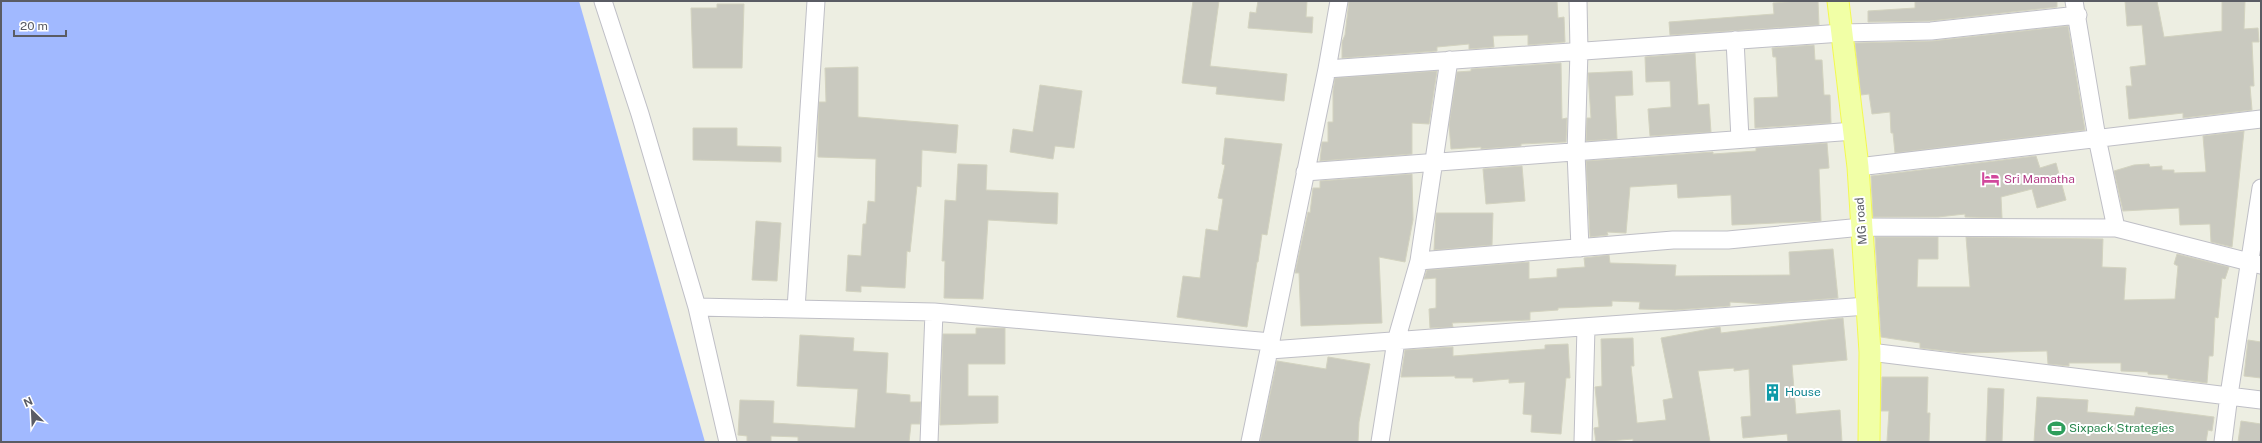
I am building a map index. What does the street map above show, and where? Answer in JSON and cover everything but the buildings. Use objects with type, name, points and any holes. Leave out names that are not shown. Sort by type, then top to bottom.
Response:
[{"type":"main road","name":"MG road","points":[[1838,1],[1858,167],[1870,352],[1869,442]]},
{"type":"street","points":[[603,1],[640,114],[697,307],[728,442]]},
{"type":"street","points":[[796,309],[816,1]]},
{"type":"street","points":[[1250,442],[1327,69],[1339,1]]},
{"type":"street","points":[[1578,1],[1579,51],[1576,152],[1580,248]]},
{"type":"street","points":[[1327,69],[1842,33],[1931,31],[2076,8],[2098,138],[2116,228]]},
{"type":"street","points":[[1735,40],[1740,140]]},
{"type":"street","points":[[1380,442],[1396,341],[1419,261],[1449,60]]},
{"type":"street","points":[[1858,167],[2261,119]]},
{"type":"street","points":[[1305,172],[1854,131]]},
{"type":"street","points":[[2223,442],[2229,395],[2255,263],[2261,188]]},
{"type":"street","points":[[1419,261],[1673,240],[1728,240],[1862,227],[2116,228],[2255,263]]},
{"type":"street","points":[[697,307],[934,312],[1270,346],[1396,341],[1867,306]]},
{"type":"street","points":[[929,442],[934,312]]},
{"type":"street","points":[[1583,442],[1586,327]]},
{"type":"street","points":[[1870,352],[2261,400]]},
{"type":"water","points":[[1,1],[579,1],[705,442],[1,442]]},
{"type":"place","name":"Sri Mamatha","points":[[1991,179]]},
{"type":"place","name":"House","points":[[1772,392]]},
{"type":"place","name":"Sixpack Strategies","points":[[2056,428]]}]
